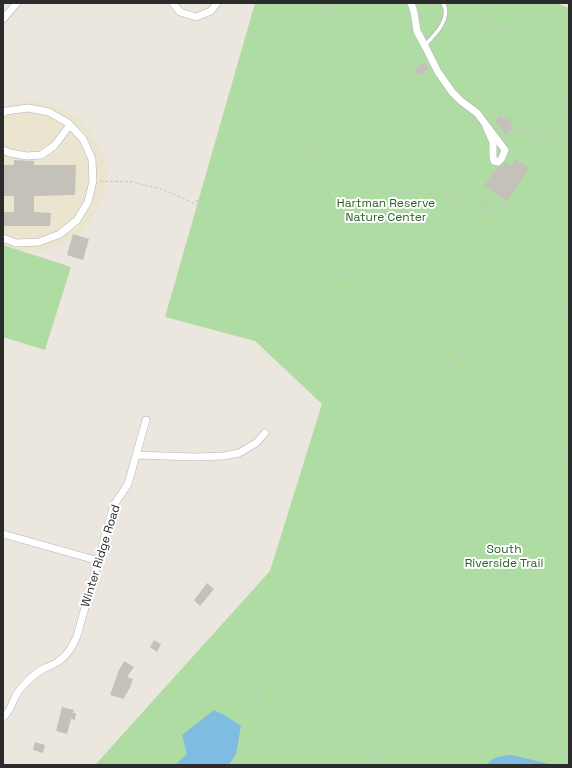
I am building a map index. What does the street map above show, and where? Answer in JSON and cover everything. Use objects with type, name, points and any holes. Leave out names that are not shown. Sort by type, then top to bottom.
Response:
[{"type":"street","points":[[3,19],[17,3]]},
{"type":"street","points":[[173,3],[180,12],[196,17],[211,11],[217,3]]},
{"type":"street","points":[[411,3],[417,31],[438,72],[452,92],[477,113],[485,125]]},
{"type":"street","points":[[3,113],[28,108],[49,112],[68,123],[83,139],[92,159],[94,181],[85,208],[77,220],[60,234],[39,242],[16,243],[3,238]]},
{"type":"street","points":[[3,150],[10,153],[27,156],[41,155],[54,146],[70,125]]},
{"type":"street","name":"Winter Ridge Road","points":[[3,717],[10,710],[13,701],[23,685],[36,674],[59,662],[72,647],[77,636],[114,505],[128,484],[146,420]]},
{"type":"street","points":[[136,455],[195,457],[223,456],[239,453],[256,443],[265,432]]},
{"type":"street","points":[[3,534],[99,560]]},
{"type":"lane","points":[[425,45],[440,28],[444,19],[446,7],[443,3]]},
{"type":"path","points":[[332,3],[333,14],[344,35],[352,46],[356,59],[366,74],[378,80],[390,82],[415,60],[425,45]]},
{"type":"path","points":[[491,3],[483,30],[483,36],[496,64],[505,96],[504,111],[518,132]]},
{"type":"path","points":[[276,235],[287,208],[290,192],[294,190],[298,182],[293,166],[294,162],[296,158],[308,152],[318,144],[318,136],[301,92],[300,78],[306,67],[316,58],[316,45],[310,24],[315,17],[325,10],[333,14]]},
{"type":"path","points":[[444,19],[451,17],[467,22],[483,30],[508,31],[516,36],[530,50],[534,58],[536,71],[532,84],[530,103],[535,111],[544,113],[555,107],[569,111]]},
{"type":"path","points":[[411,32],[415,60]]},
{"type":"path","points":[[404,71],[407,81],[414,92],[438,94],[446,99],[449,108],[449,116],[474,162],[483,170]]},
{"type":"path","points":[[536,71],[546,71],[569,81]]},
{"type":"path","points":[[94,181],[132,182],[162,189],[213,212],[231,215],[257,223],[266,228],[279,239],[284,257],[285,275],[290,287],[306,312],[321,322],[340,323],[349,326],[379,347],[404,360],[416,364],[421,362],[427,356],[436,335],[444,303],[458,279],[468,243],[466,230],[454,212],[449,199],[436,194],[396,192],[384,194],[372,187],[357,164],[349,147],[348,138],[359,129],[376,126],[385,122],[389,109],[392,87],[390,82]]},
{"type":"path","points":[[485,125],[504,111]]},
{"type":"path","points":[[535,111],[532,123],[534,133],[536,135]]},
{"type":"path","points":[[385,122],[391,138],[402,146],[418,154],[440,157],[443,166],[443,179],[436,194]]},
{"type":"path","points":[[509,149],[513,153],[517,154],[526,152],[530,150],[536,135],[544,128],[554,129],[569,122]]},
{"type":"path","points":[[460,134],[470,130],[476,124]]},
{"type":"path","points":[[504,139],[516,132],[536,135],[547,140],[559,142],[569,138]]},
{"type":"path","points":[[315,147],[328,151],[341,147],[349,147]]},
{"type":"path","points":[[308,152],[313,164],[320,169],[326,190],[335,205],[352,220],[359,231],[358,235],[350,244],[321,254],[321,262],[326,270],[344,273],[367,284],[388,308],[399,316],[406,325],[411,338],[416,364],[414,373],[418,385],[426,389],[430,389],[437,383],[450,365],[467,349],[491,314],[500,296],[536,258],[569,243]]},
{"type":"path","points":[[474,162],[468,174],[469,180],[479,191],[488,212],[490,223],[485,237]]},
{"type":"path","points":[[194,204],[227,178],[238,171],[250,167],[266,174],[286,192],[290,192]]},
{"type":"path","points":[[466,230],[472,225],[484,202],[493,192]]},
{"type":"path","points":[[449,199],[452,196],[470,195],[482,198]]},
{"type":"path","points":[[488,212],[495,211],[505,200]]},
{"type":"path","points":[[496,389],[500,382],[528,349],[550,334],[569,309]]},
{"type":"path","points":[[427,356],[450,365],[468,381],[496,389],[529,410],[550,419],[556,426],[558,434],[557,438],[566,454],[569,456]]},
{"type":"path","points":[[378,757],[311,736],[277,730],[262,721],[257,713],[259,687],[284,643],[289,625],[302,607],[360,571],[382,532],[406,477],[426,448],[433,397],[430,389]]},
{"type":"path","points":[[373,765],[569,480]]},
{"type":"path","points":[[569,649],[557,654],[546,664],[529,671],[513,665],[510,661],[489,655],[486,661],[488,673],[486,680],[481,682],[482,689],[501,693],[504,713],[500,720],[508,740],[540,745],[569,753]]},
{"type":"shaded area","points":[[36,101],[61,107],[82,121],[98,142],[106,166],[105,192],[96,214],[81,233],[61,246],[37,252],[13,250],[3,246],[3,107],[10,104]]},
{"type":"green space","name":"Hartman Reserve Nature Center","points":[[255,3],[560,3],[561,5],[569,8],[569,765],[95,765],[270,571],[322,404],[255,341],[165,317]]},
{"type":"green space","points":[[3,245],[71,267],[45,350],[3,337]]},
{"type":"water","points":[[214,710],[241,726],[236,754],[229,765],[175,765],[187,754],[182,735]]},
{"type":"water","points":[[511,755],[554,765],[487,765],[494,758]]},
{"type":"building","points":[[425,62],[429,69],[418,75],[414,68]]},
{"type":"building","points":[[501,116],[504,120],[507,117],[514,128],[506,135],[495,120]]},
{"type":"building","points":[[515,159],[529,168],[507,201],[484,186],[497,167],[501,166],[505,162],[511,166]]},
{"type":"building","points":[[14,160],[34,161],[34,165],[76,165],[75,195],[34,196],[34,212],[51,213],[50,226],[3,226],[3,212],[14,212],[14,196],[3,196],[3,165],[14,165]]},
{"type":"building","points":[[73,234],[89,239],[83,260],[67,255]]},
{"type":"building","points":[[207,583],[214,589],[200,606],[194,600]]},
{"type":"building","points":[[154,640],[161,644],[157,652],[150,647]]},
{"type":"building","points":[[124,661],[134,667],[127,677],[133,679],[124,699],[110,695]]},
{"type":"building","points":[[62,707],[74,710],[73,713],[76,713],[75,720],[71,719],[67,734],[56,731]]},
{"type":"building","points":[[35,742],[45,745],[43,753],[33,750]]},
{"type":"park label","name":"South Riverside Trail","points":[[504,557]]}]
